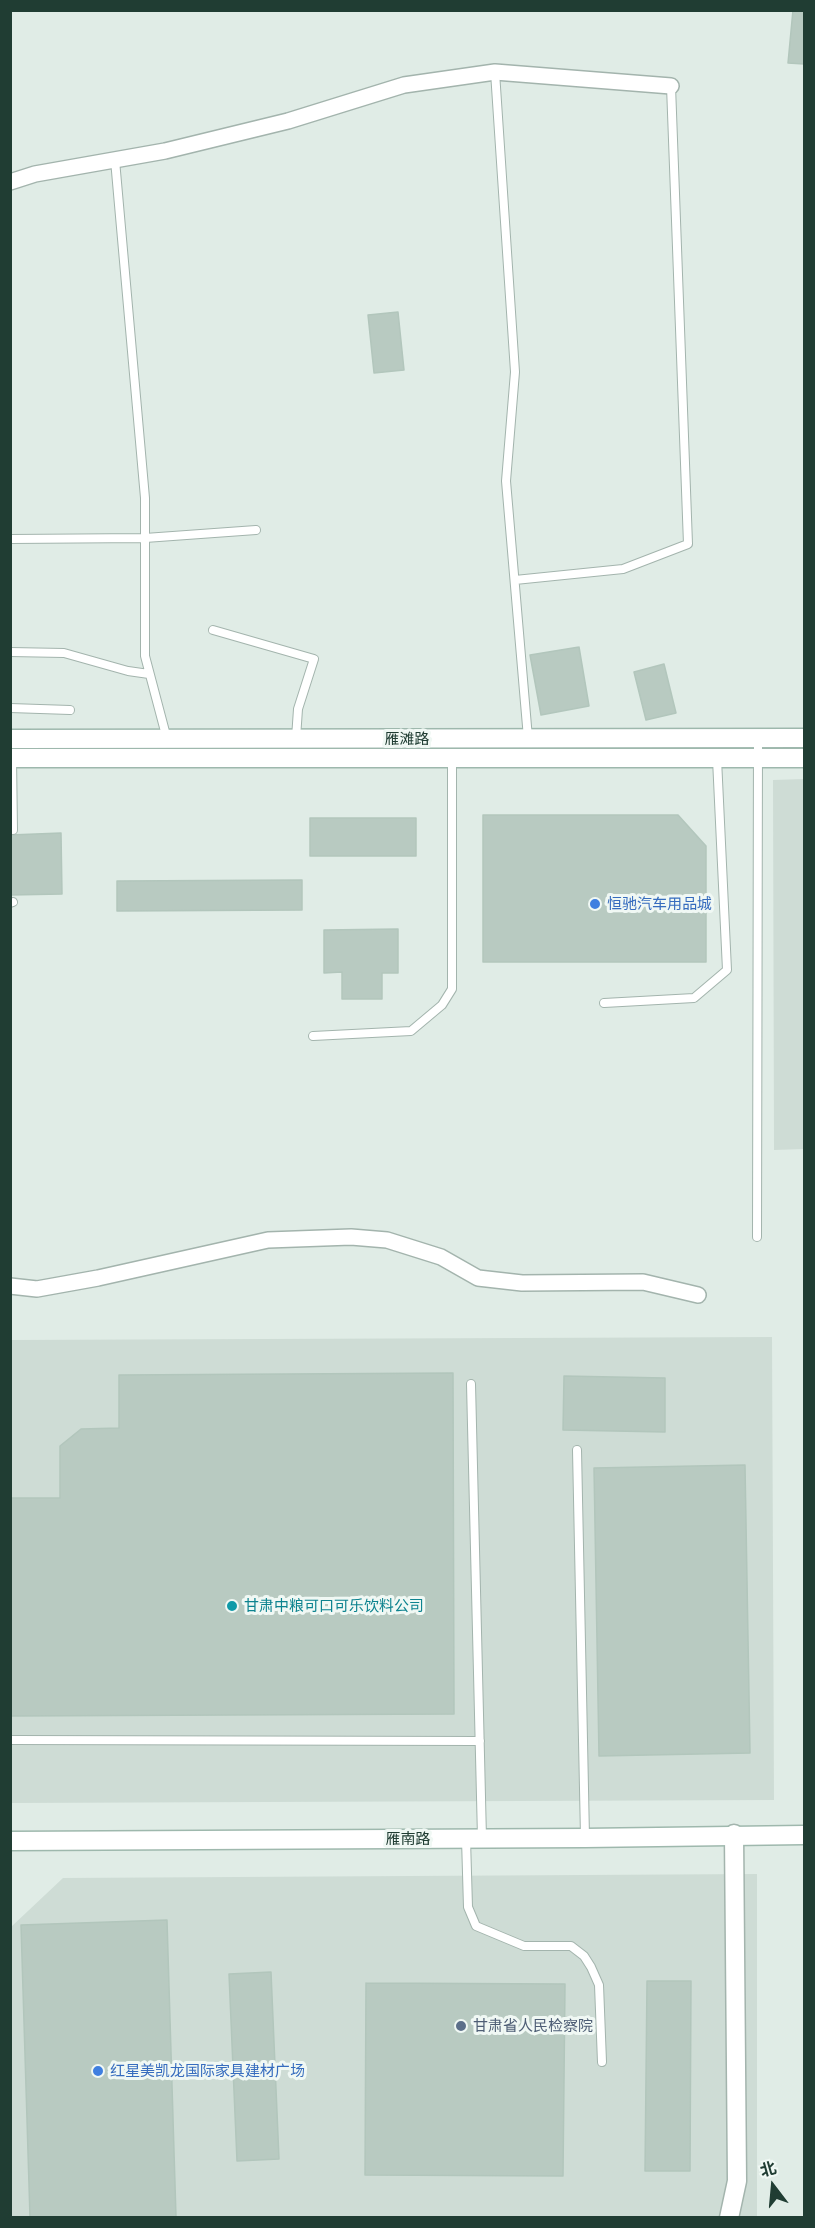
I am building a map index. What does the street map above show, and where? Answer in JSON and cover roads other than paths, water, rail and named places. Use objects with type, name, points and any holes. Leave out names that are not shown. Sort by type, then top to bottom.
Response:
[{"type":"main road","name":"雁滩路","points":[[10,740],[804,738]]},
{"type":"main road","name":"雁滩路","points":[[11,758],[804,758]]},
{"type":"main road","points":[[729,2217],[738,2181],[734,1834]]},
{"type":"main road","name":"雁南路","points":[[10,1841],[474,1839],[804,1834]]},
{"type":"street","points":[[10,182],[35,174],[165,151],[288,121],[404,85],[495,72],[671,86]]},
{"type":"street","points":[[10,1286],[36,1288],[88,1280],[268,1240],[351,1237],[387,1240],[441,1257],[478,1278],[522,1283],[643,1282],[698,1295]]},
{"type":"lane","points":[[495,72],[514,372],[506,481],[528,739]]},
{"type":"lane","points":[[515,580],[623,569],[688,544],[671,86]]},
{"type":"lane","points":[[114,160],[145,498],[145,656],[167,739]]},
{"type":"lane","points":[[10,538],[145,538],[256,530]]},
{"type":"lane","points":[[213,630],[314,659],[298,709],[296,739]]},
{"type":"lane","points":[[10,652],[64,653],[128,671],[149,674]]},
{"type":"lane","points":[[10,708],[70,710]]},
{"type":"lane","points":[[757,1237],[758,738]]},
{"type":"lane","points":[[11,758],[13,830]]},
{"type":"lane","points":[[313,1036],[411,1031],[442,1005],[452,989],[452,758]]},
{"type":"lane","points":[[604,1003],[694,998],[727,970],[717,758]]},
{"type":"lane","points":[[471,1384],[480,1741],[468,1907],[476,1926],[524,1946],[571,1946],[584,1956],[599,1985],[602,2062]]},
{"type":"lane","points":[[577,1450],[585,1838]]},
{"type":"lane","points":[[10,1740],[480,1741]]},
{"type":"place","name":"恒驰汽车用品城","points":[[595,904]]},
{"type":"place","name":"甘肃中粮可口可乐饮料公司","points":[[232,1606]]},
{"type":"place","name":"甘肃省人民检察院","points":[[461,2026]]},
{"type":"place","name":"红星美凯龙国际家具建材广场","points":[[98,2071]]}]
